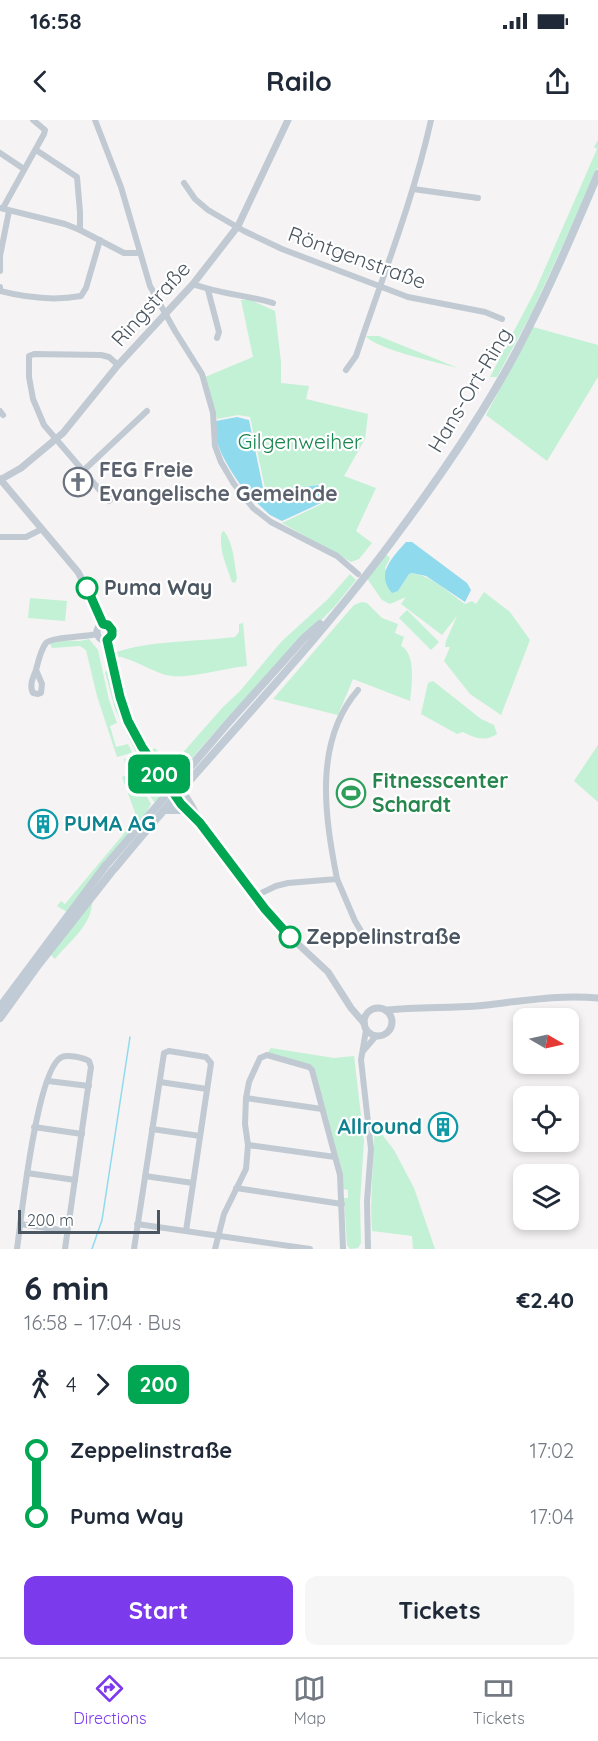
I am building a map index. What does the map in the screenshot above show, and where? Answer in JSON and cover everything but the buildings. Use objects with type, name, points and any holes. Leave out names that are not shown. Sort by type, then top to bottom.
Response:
[{"type":"main road","name":"Hans-Ort-Ring","points":[[0,1007],[154,815],[341,606],[363,573],[398,534],[498,383],[531,324],[598,174]]},
{"type":"main road","name":"Hans-Ort-Ring","points":[[176,790],[189,768],[304,638],[341,606]]},
{"type":"main road","points":[[166,771],[179,772],[189,768]]},
{"type":"main road","points":[[162,807],[188,813]]},
{"type":"main road","name":"Hans-Ort-Ring","points":[[0,1018],[111,867]]},
{"type":"street","points":[[0,271],[4,209],[7,199],[45,130],[33,120]]},
{"type":"street","points":[[95,120],[121,187],[150,286],[202,374],[213,413],[214,446],[234,484],[253,508],[271,522],[322,547],[363,573]]},
{"type":"street","name":"Ringstraße","points":[[0,480],[21,468],[56,441],[118,365],[193,284],[238,226],[288,120]]},
{"type":"street","points":[[346,369],[356,356],[380,287],[413,189],[431,120]]},
{"type":"street","points":[[36,150],[77,177],[80,230]]},
{"type":"street","points":[[0,153],[24,170]]},
{"type":"street","name":"Röntgenstraße","points":[[184,183],[195,200],[238,226],[292,253],[421,301],[485,312],[502,319]]},
{"type":"street","points":[[413,189],[477,198]]},
{"type":"street","points":[[0,195],[7,199]]},
{"type":"street","points":[[4,209],[45,218],[80,230],[124,253],[140,253]]},
{"type":"street","points":[[0,287],[0,291],[18,295],[57,299],[81,296],[86,288],[100,240]]},
{"type":"street","points":[[193,284],[208,290],[258,298],[273,303]]},
{"type":"street","points":[[208,290],[219,332],[217,338]]},
{"type":"street","points":[[116,495],[109,501],[44,425],[33,399],[29,377],[29,356],[34,354],[101,355],[109,357],[118,365]]},
{"type":"street","points":[[83,471],[147,411]]},
{"type":"street","points":[[0,480],[78,572],[103,624]]},
{"type":"street","points":[[0,537],[27,537],[42,529]]},
{"type":"street","points":[[97,634],[97,629],[103,624]]},
{"type":"street","points":[[103,624],[108,625],[112,630],[112,635],[107,640]]},
{"type":"street","points":[[97,634],[100,638],[107,640]]},
{"type":"street","points":[[36,670],[44,645],[50,639],[78,638],[97,634]]},
{"type":"street","points":[[107,640],[120,697],[128,721],[142,747],[196,814],[200,823],[255,896],[290,936],[328,972],[365,1026],[376,1036]]},
{"type":"street","points":[[358,690],[346,704],[330,747],[326,789],[328,833],[337,879],[357,931],[364,936]]},
{"type":"street","points":[[152,761],[166,771],[188,813],[200,823]]},
{"type":"street","points":[[255,896],[288,883],[337,879]]},
{"type":"street","points":[[368,1249],[367,1201],[371,1149],[362,1053],[367,1014],[371,1009],[494,1004],[565,997],[598,998]]},
{"type":"street","points":[[348,1002],[367,1014]]},
{"type":"street","points":[[393,1019],[410,1008]]},
{"type":"street","points":[[362,1053],[376,1036],[388,1033],[393,1019],[387,1010]]},
{"type":"street","points":[[134,1249],[164,1053],[169,1051],[209,1059],[211,1063],[186,1231]]},
{"type":"street","points":[[215,1249],[224,1214],[246,1169],[248,1145],[245,1124],[249,1082],[259,1060],[264,1055],[271,1055],[312,1070],[340,1175],[343,1249]]},
{"type":"street","points":[[17,1249],[34,1127],[48,1081],[56,1063],[62,1057],[86,1059],[91,1066],[65,1249]]},
{"type":"street","points":[[48,1081],[88,1086]]},
{"type":"street","points":[[160,1082],[207,1089]]},
{"type":"street","points":[[246,1098],[322,1109]]},
{"type":"street","points":[[34,1127],[82,1134]]},
{"type":"street","points":[[152,1129],[200,1136]]},
{"type":"street","points":[[248,1145],[335,1157]]},
{"type":"street","points":[[27,1173],[75,1180]]},
{"type":"street","points":[[145,1176],[194,1183]]},
{"type":"street","points":[[236,1188],[342,1204]]},
{"type":"street","points":[[20,1224],[68,1231]]},
{"type":"street","points":[[137,1224],[310,1249]]},
{"type":"green space","points":[[598,140],[598,167],[585,197],[532,312],[497,377],[490,377],[536,289],[597,149],[594,147]]},
{"type":"green space","name":"Gilgenweiher","points":[[241,300],[251,300],[275,311],[281,383],[309,386],[306,399],[368,414],[365,439],[344,476],[376,488],[356,531],[372,543],[359,559],[351,562],[282,523],[326,502],[321,484],[266,493],[250,417],[238,415],[217,419],[205,377],[253,357]]},
{"type":"green space","points":[[533,327],[598,345],[598,377],[547,461],[486,415]]},
{"type":"green space","points":[[366,336],[379,336],[458,368],[394,351]]},
{"type":"green space","points":[[224,531],[233,554],[237,578],[235,583],[232,582],[222,551],[221,538]]},
{"type":"green space","points":[[384,553],[390,558],[385,568],[398,591],[412,573],[434,581],[465,604],[472,601],[476,604],[484,592],[510,612],[530,640],[501,715],[470,694],[444,661],[450,647],[445,647],[446,641],[457,616],[442,635],[401,604],[406,597],[390,604],[382,600],[366,577]]},
{"type":"green space","points":[[350,574],[356,580],[335,606],[228,717],[185,766],[182,769],[166,768],[152,750],[155,748],[164,759],[170,762],[179,757],[240,691],[281,642],[328,599]]},
{"type":"green space","points":[[30,598],[67,601],[65,621],[28,618]]},
{"type":"green space","points":[[367,603],[382,618],[398,624],[395,633],[404,637],[401,646],[406,650],[411,663],[410,701],[353,679],[338,715],[273,699],[354,605]]},
{"type":"green space","points":[[407,610],[439,642],[431,650],[399,618]]},
{"type":"green space","points":[[243,623],[247,666],[189,676],[172,676],[115,656],[114,653],[158,644],[235,637],[239,632],[239,624]]},
{"type":"green space","points":[[89,639],[98,650],[109,700],[117,723],[110,726],[116,747],[128,744],[131,753],[117,757],[97,696],[86,650],[80,646],[52,648],[50,644],[54,640]]},
{"type":"green space","points":[[108,671],[117,705],[130,735],[163,785],[162,795],[155,803],[146,790],[138,757],[115,709],[105,672]]},
{"type":"green space","points":[[433,681],[481,719],[494,725],[497,734],[484,738],[463,732],[457,734],[421,714],[428,683]]},
{"type":"green space","points":[[598,745],[598,802],[574,781]]},
{"type":"green space","points":[[134,756],[142,788],[151,804],[149,811],[67,912],[57,906],[61,901],[65,904],[137,818],[122,777],[127,775],[124,759]]},
{"type":"green space","points":[[92,901],[89,917],[84,925],[55,959],[50,954]]},
{"type":"green space","points":[[271,1048],[334,1058],[354,1056],[364,1141],[360,1202],[361,1243],[358,1248],[350,1249],[347,1245],[344,1198],[348,1198],[348,1190],[343,1189],[315,1072],[269,1053]]},
{"type":"green space","points":[[374,1124],[394,1150],[414,1188],[435,1249],[413,1249],[412,1236],[372,1231]]},
{"type":"water","name":"Gilgenweiher","points":[[237,417],[249,420],[263,488],[246,493],[224,459],[216,439],[216,421]]},
{"type":"water","name":"Gilgenweiher","points":[[318,485],[321,488],[323,502],[282,521],[270,515],[257,503],[296,488]]},
{"type":"water","points":[[406,542],[412,542],[467,583],[471,590],[465,602],[426,576],[412,573],[398,591],[392,593],[385,579],[386,572],[391,559]]},
{"type":"waterway","points":[[92,1249],[102,1220],[130,1037]]},
{"type":"bus line","name":"200","points":[[87,588],[103,624],[112,628],[112,635],[107,640],[112,667],[134,734],[181,804],[200,823],[265,909],[290,937]]},
{"type":"place","name":"FEG Freie Evangelische Gemeinde","points":[[78,482]]},
{"type":"place","name":"Puma Way","points":[[87,588]]},
{"type":"place","name":"Fitnesscenter Schardt","points":[[351,793]]},
{"type":"place","name":"PUMA AG","points":[[43,824]]},
{"type":"place","name":"Zeppelinstraße","points":[[290,937]]},
{"type":"place","name":"Allround","points":[[443,1127]]}]
